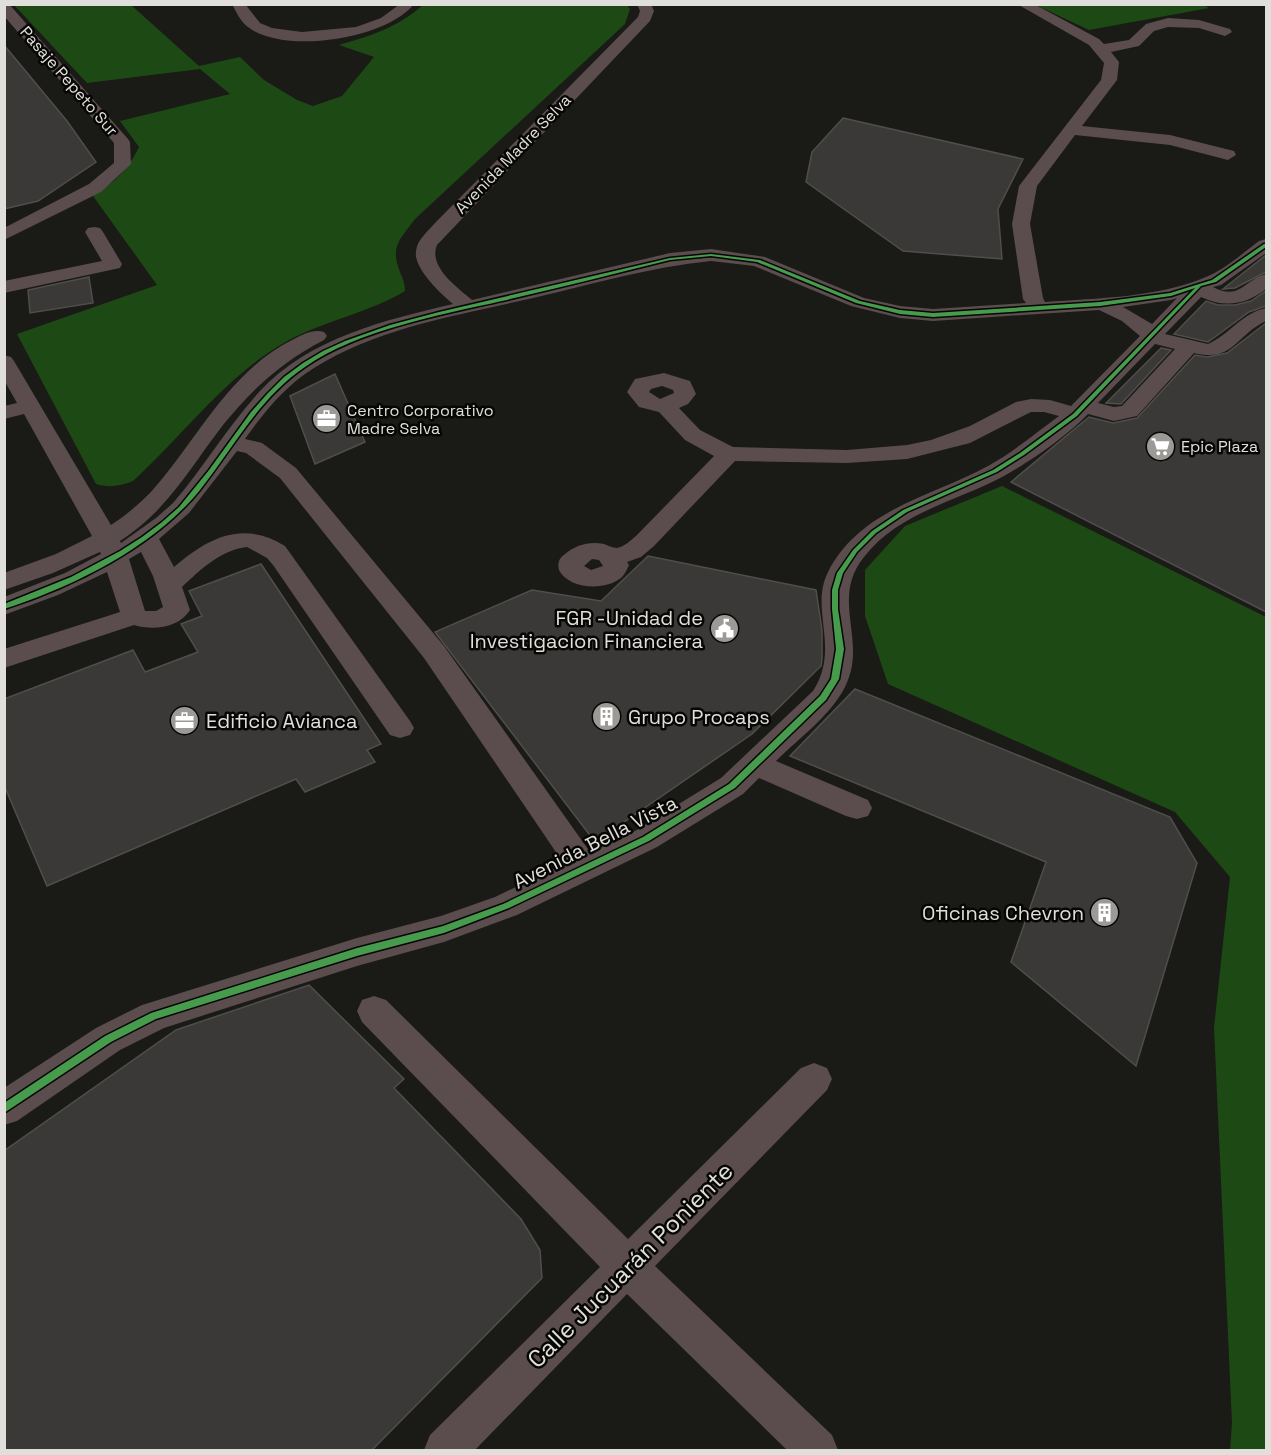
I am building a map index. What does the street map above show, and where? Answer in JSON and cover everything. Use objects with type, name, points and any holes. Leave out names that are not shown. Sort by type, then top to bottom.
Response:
[{"type":"street","points":[[238,4],[254,26],[274,32],[314,36],[364,29],[385,22],[408,4]]},
{"type":"street","name":"Avenida Madre Selva","points":[[462,302],[425,261],[425,250],[441,227],[645,18],[647,11],[644,4]]},
{"type":"street","points":[[1023,4],[1094,42],[1112,62],[1109,80],[1028,186],[1021,224],[1037,303]]},
{"type":"street","name":"Pasaje Pepeto Sur","points":[[4,7],[122,142],[123,164],[95,188],[6,230]]},
{"type":"street","points":[[1102,49],[1136,43],[1151,27],[1165,23],[1215,27],[1225,32]]},
{"type":"street","points":[[1071,130],[1179,142],[1204,146],[1228,155]]},
{"type":"street","points":[[1095,298],[1179,280],[1218,263],[1266,228]]},
{"type":"street","points":[[4,287],[113,264],[94,232]]},
{"type":"street","points":[[4,607],[92,570],[110,547],[157,500],[214,421],[252,379],[276,359],[310,339],[345,325],[670,259],[711,255],[758,261],[858,302],[900,312],[933,315],[1037,303],[1171,294],[1214,281],[1266,245]]},
{"type":"street","points":[[1199,287],[1212,297],[1235,298],[1251,294],[1266,280]]},
{"type":"street","name":"Avenida Bella Vista","points":[[4,1109],[108,1039],[154,1016],[357,952],[444,929],[506,906],[585,870],[655,833],[732,786],[823,699],[835,679],[840,649],[835,609],[836,590],[840,573],[855,551],[874,531],[906,511],[995,471],[1022,454],[1079,410],[1120,360],[1152,337],[1199,287]]},
{"type":"street","points":[[1095,298],[1143,326],[1152,337],[1215,350],[1253,320],[1266,314]]},
{"type":"street","points":[[4,582],[145,536],[181,508],[263,400],[288,376],[305,364],[385,328],[462,302]]},
{"type":"street","points":[[665,405],[680,427],[693,437],[729,454],[794,456],[897,454],[962,438],[1024,407],[1035,404],[1114,414],[1129,411],[1190,345]]},
{"type":"street","points":[[4,361],[110,547],[134,616]]},
{"type":"street","points":[[4,413],[30,406]]},
{"type":"street","points":[[232,443],[254,448],[288,473],[434,652],[585,870]]},
{"type":"street","points":[[613,558],[632,551],[645,541],[729,454]]},
{"type":"street","points":[[4,659],[134,616],[148,620],[171,615],[177,610],[169,585],[145,536]]},
{"type":"street","points":[[169,585],[212,549],[231,542],[246,540],[262,543],[276,552],[291,571],[400,728]]},
{"type":"street","points":[[756,764],[857,808]]},
{"type":"street","points":[[374,1011],[628,1267],[817,1450]]},
{"type":"street","name":"Calle Jucuarán Poniente","points":[[445,1450],[814,1078]]},
{"type":"green space","points":[[626,4],[630,9],[625,24],[415,219],[396,250],[397,263],[405,291],[375,306],[312,329],[282,344],[261,358],[222,391],[133,481],[115,486],[96,484],[17,334],[157,285],[93,196],[120,175],[139,147],[120,121],[230,94],[200,69],[87,83],[14,5],[131,5],[199,66],[240,57],[264,80],[297,100],[313,106],[342,96],[374,57],[339,45],[384,30],[414,13],[423,5]]},
{"type":"green space","points":[[1201,4],[1209,8],[1089,30],[1036,5]]},
{"type":"green space","points":[[1002,486],[1266,617],[1266,1450],[1230,1450],[1232,1423],[1214,1028],[1230,877],[1175,812],[888,684],[865,616],[865,570],[905,526]]},
{"type":"building","points":[[4,45],[67,121],[96,162],[38,201],[4,209]]},
{"type":"building","points":[[843,118],[1023,159],[998,209],[1002,259],[903,251],[806,182],[812,152]]},
{"type":"building","points":[[1266,255],[1266,272],[1235,288],[1223,289]]},
{"type":"building","points":[[89,277],[93,303],[30,313],[28,290]]},
{"type":"building","points":[[1266,291],[1266,306],[1249,312],[1208,342],[1174,334],[1206,301],[1218,305],[1235,305],[1251,301]]},
{"type":"building","name":"Epic Plaza","points":[[1266,323],[1266,612],[1011,482],[1089,417],[1113,423],[1137,418],[1195,355],[1207,357],[1227,353]]},
{"type":"building","points":[[1161,348],[1171,350],[1121,404],[1106,403]]},
{"type":"building","name":"Centro Corporativo Madre Selva","points":[[335,374],[365,442],[315,464],[290,396]]},
{"type":"building","name":"Grupo Procaps","points":[[648,556],[816,590],[822,630],[821,666],[752,734],[595,842],[435,632],[532,590],[601,601]]},
{"type":"building","name":"Edificio Avianca","points":[[261,564],[381,744],[367,750],[375,762],[305,792],[296,779],[47,886],[4,785],[4,699],[133,650],[145,672],[198,652],[181,624],[202,616],[189,591]]},
{"type":"building","name":"Oficinas Chevron","points":[[855,689],[1170,817],[1197,863],[1136,1066],[1011,962],[1046,862],[790,756]]},
{"type":"building","points":[[309,985],[404,1079],[394,1088],[521,1219],[540,1250],[542,1278],[372,1450],[4,1450],[4,1151],[176,1030]]},
{"type":"cycle path","points":[[4,607],[74,578],[144,539],[164,524],[197,490],[253,413],[286,378],[325,352],[392,326],[670,259],[711,255],[758,261],[858,302],[900,312],[933,315],[1100,304],[1171,294],[1214,281],[1266,245]]},
{"type":"cycle path","points":[[4,1109],[108,1039],[154,1016],[357,952],[444,929],[506,906],[646,839],[732,786],[823,698],[835,679],[840,649],[835,590],[840,573],[855,551],[874,532],[905,511],[995,471],[1075,415],[1199,287]]},
{"type":"place","name":"Centro Corporativo Madre Selva","points":[[326,419]]},
{"type":"place","name":"Epic Plaza","points":[[1160,446]]},
{"type":"place","name":"FGR -Unidad de Investigacion Financiera","points":[[724,629]]},
{"type":"place","name":"Grupo Procaps","points":[[607,717]]},
{"type":"place","name":"Edificio Avianca","points":[[185,721]]},
{"type":"place","name":"Oficinas Chevron","points":[[1105,913]]}]
